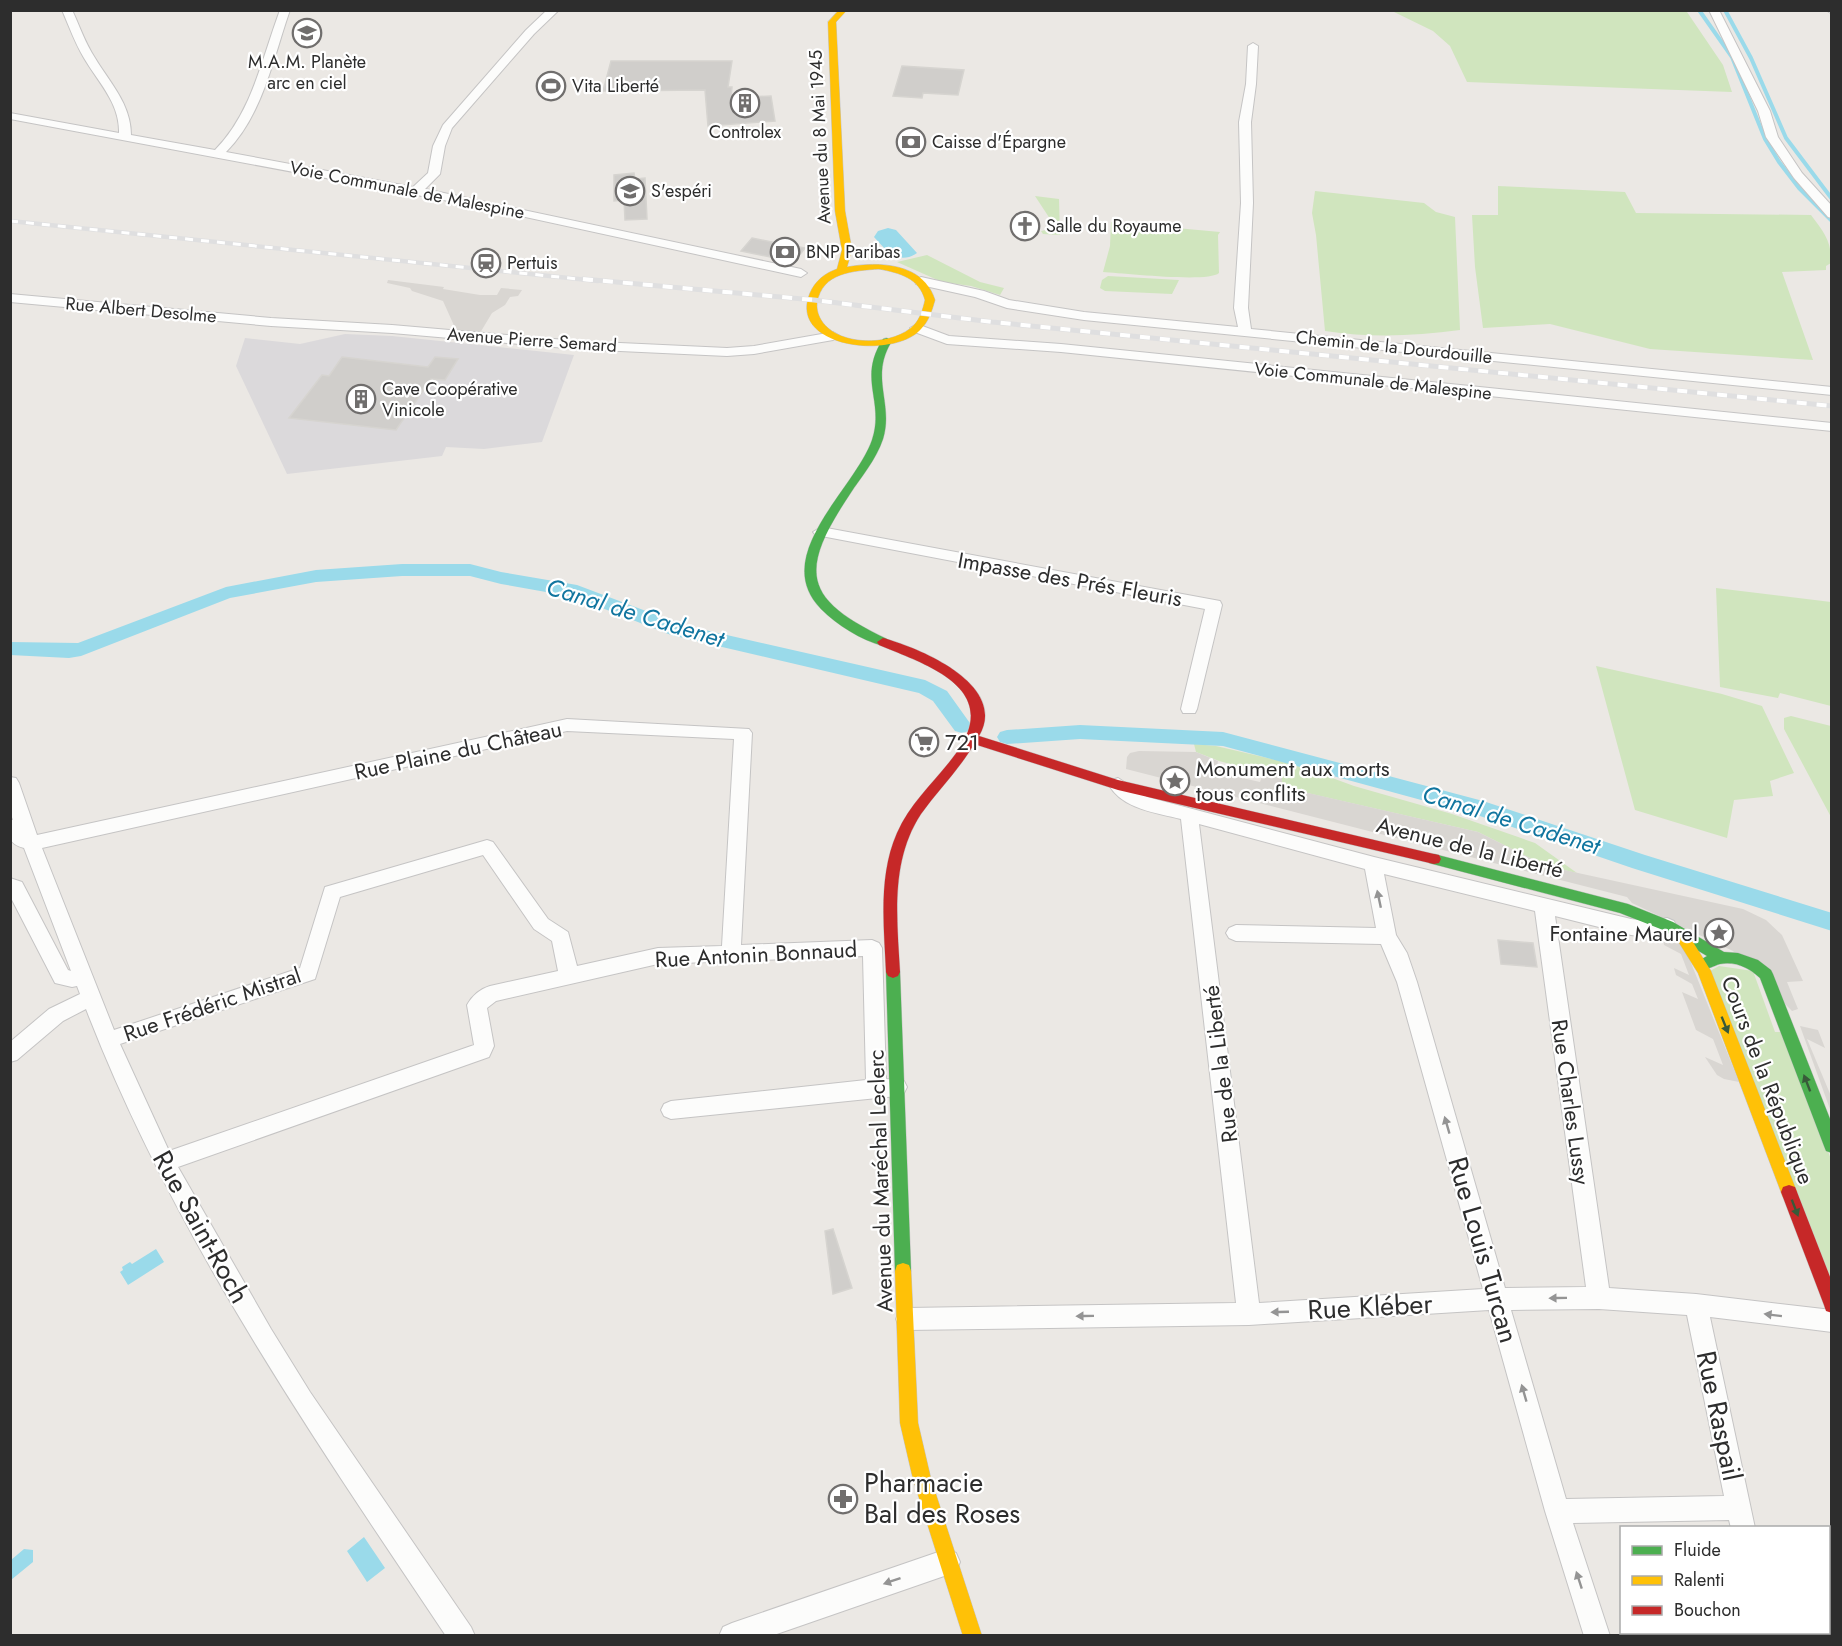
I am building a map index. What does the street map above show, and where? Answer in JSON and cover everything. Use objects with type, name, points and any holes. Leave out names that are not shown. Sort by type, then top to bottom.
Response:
[{"type":"main road","name":"Avenue du 8 Mai 1945","points":[[834,275],[847,250],[840,211],[827,16],[844,10]]},
{"type":"main road","name":"Avenue du 8 Mai 1945","points":[[847,250],[879,266]]},
{"type":"main road","points":[[839,338],[867,342],[887,341],[905,336],[917,328],[924,318],[931,298],[921,281],[904,272],[879,266],[834,275],[816,287],[812,308],[814,318],[821,329],[839,338],[874,362]]},
{"type":"main road","points":[[887,341],[874,362],[880,406],[879,436],[871,453],[821,532],[810,558],[812,588],[819,603],[833,618],[852,631],[929,661],[964,683],[973,696],[980,715],[972,739]]},
{"type":"main road","name":"Avenue de la Liberté","points":[[972,739],[1118,785],[1378,845],[1572,894],[1623,908],[1672,928]]},
{"type":"main road","name":"Avenue du Maréchal Leclerc","points":[[972,739],[915,813],[903,834],[890,902],[909,1423],[914,1452],[947,1562],[973,1635]]},
{"type":"main road","name":"Cours de la République","points":[[1672,928],[1722,958],[1754,964],[1766,974],[1830,1140]]},
{"type":"main road","name":"Cours de la République","points":[[1672,928],[1694,952],[1704,971],[1832,1305]]},
{"type":"main road","name":"Cours de la République","points":[[1704,971],[1706,964],[1711,960],[1722,958]]},
{"type":"street","points":[[68,10],[84,50],[107,82],[123,113],[127,124],[125,136]]},
{"type":"street","points":[[218,154],[233,141],[244,120],[275,42],[285,10]]},
{"type":"street","points":[[415,192],[434,174],[439,146],[447,127],[530,32],[554,10]]},
{"type":"street","points":[[1714,10],[1764,111],[1772,137],[1798,175],[1832,214]]},
{"type":"street","points":[[1245,332],[1241,308],[1247,203],[1245,122],[1251,84],[1253,46]]},
{"type":"street","name":"Voie Communale de Malespine","points":[[10,116],[470,201],[801,273],[834,275]]},
{"type":"street","points":[[801,273],[816,287]]},
{"type":"street","name":"Chemin de la Dourdouille","points":[[921,281],[1007,304],[1046,311],[1832,391]]},
{"type":"street","points":[[931,298],[959,290]]},
{"type":"street","name":"Rue Albert Desolme","points":[[10,298],[271,322]]},
{"type":"street","points":[[793,342],[814,318]]},
{"type":"street","name":"Avenue Pierre Semard","points":[[271,322],[392,329],[577,345],[727,352],[750,352],[793,342],[839,338]]},
{"type":"street","name":"Voie Communale de Malespine","points":[[917,328],[947,340],[1061,348],[1832,427]]},
{"type":"street","name":"Impasse des Prés Fleuris","points":[[821,532],[1214,605],[1189,710]]},
{"type":"street","name":"Rue Plaine du Château","points":[[33,843],[567,724],[743,733],[731,952]]},
{"type":"street","name":"Rue Saint-Roch","points":[[10,783],[108,1040],[164,1162],[263,1337],[302,1400],[462,1635]]},
{"type":"street","points":[[1118,785],[1142,802],[1374,864],[1544,907],[1653,930],[1672,928]]},
{"type":"street","name":"Rue de la Liberté","points":[[1188,814],[1249,1314]]},
{"type":"street","points":[[10,826],[20,840],[33,843]]},
{"type":"street","name":"Rue Frédéric Mistral","points":[[108,1040],[308,974],[332,892],[487,847],[541,924],[561,936],[569,977]]},
{"type":"street","name":"Rue Louis Turcan","points":[[1374,864],[1375,880],[1387,936],[1397,953],[1407,982],[1557,1511],[1597,1635]]},
{"type":"street","points":[[10,885],[15,887],[62,977],[72,979],[84,976]]},
{"type":"street","name":"Rue Charles Lussy","points":[[1544,907],[1599,1298]]},
{"type":"street","points":[[1236,933],[1387,936]]},
{"type":"street","name":"Rue Antonin Bonnaud","points":[[164,1162],[482,1051],[484,1046],[477,1005],[490,994],[658,956],[873,948],[876,1088]]},
{"type":"street","points":[[10,1054],[56,1014],[92,997]]},
{"type":"street","points":[[671,1110],[897,1087]]},
{"type":"street","name":"Rue Kléber","points":[[907,1319],[1249,1314],[1498,1299],[1599,1298],[1696,1305],[1832,1322]]},
{"type":"street","name":"Rue Raspail","points":[[1696,1305],[1741,1518]]},
{"type":"street","points":[[1557,1511],[1741,1518]]},
{"type":"street","points":[[732,1635],[947,1562]]},
{"type":"shaded area","points":[[388,280],[444,287],[443,289],[480,295],[497,295],[501,288],[522,290],[518,296],[510,297],[505,305],[492,313],[480,333],[456,330],[443,301],[412,291],[410,288],[387,283]]},
{"type":"shaded area","points":[[345,334],[392,336],[574,355],[542,442],[484,449],[446,447],[442,456],[287,474],[236,366],[245,338],[300,344]]},
{"type":"shaded area","points":[[1139,751],[1196,752],[1218,761],[1216,772],[1260,782],[1264,771],[1282,778],[1282,787],[1478,832],[1546,866],[1743,909],[1766,920],[1782,935],[1803,981],[1787,982],[1798,1009],[1792,1011],[1733,951],[1632,903],[1627,897],[1126,769],[1127,757],[1130,753]]},
{"type":"shaded area","points":[[1668,935],[1685,948],[1739,1082],[1717,1075],[1705,1057],[1723,1065],[1713,1039],[1696,1030],[1682,992],[1698,999],[1692,984],[1676,975],[1674,968],[1689,975],[1681,954],[1664,945],[1663,939]]},
{"type":"shaded area","points":[[1800,1026],[1818,1030],[1825,1048],[1807,1039],[1831,1096],[1831,1112]]},
{"type":"green space","points":[[1637,10],[1687,12],[1723,65],[1732,92],[1467,82],[1450,46],[1433,31],[1392,11]]},
{"type":"green space","points":[[1498,186],[1625,192],[1636,213],[1811,215],[1826,238],[1831,263],[1826,266],[1826,270],[1782,272],[1813,360],[1650,349],[1550,324],[1483,328],[1475,267],[1472,215],[1498,215]]},
{"type":"green space","points":[[1315,191],[1424,203],[1436,212],[1455,217],[1460,330],[1392,335],[1359,335],[1325,331],[1312,213]]},
{"type":"green space","points":[[1035,196],[1059,199],[1060,235],[1043,234],[1041,231],[1056,228]]},
{"type":"green space","points":[[1111,222],[1220,232],[1218,235],[1219,273],[1212,276],[1183,277],[1103,272],[1110,246]]},
{"type":"green space","points":[[927,255],[980,282],[1004,288],[1000,295],[971,286],[942,282],[897,262]]},
{"type":"green space","points":[[1108,276],[1179,280],[1172,294],[1105,291],[1100,288],[1102,280]]},
{"type":"green space","points":[[1716,588],[1831,602],[1831,706],[1780,693],[1778,698],[1720,687]]},
{"type":"green space","points":[[1596,666],[1722,694],[1762,706],[1794,773],[1770,781],[1773,796],[1734,800],[1727,838],[1635,810]]},
{"type":"green space","points":[[1791,716],[1831,726],[1831,817],[1784,729],[1784,718]]},
{"type":"green space","points":[[1194,744],[1216,746],[1294,764],[1354,786],[1452,814],[1535,843],[1577,873],[1546,866],[1478,832],[1281,787],[1282,778],[1219,761],[1196,752]]},
{"type":"green space","points":[[1719,966],[1753,971],[1775,1032],[1781,1032],[1831,1159],[1831,1292],[1710,971]]},
{"type":"water","points":[[888,228],[896,230],[917,253],[904,258],[888,251],[874,237],[878,231]]},
{"type":"water","points":[[156,1249],[164,1262],[128,1285],[120,1272],[123,1270],[122,1267],[130,1262],[132,1264]]},
{"type":"water","points":[[364,1537],[385,1568],[367,1582],[347,1551]]},
{"type":"water","points":[[24,1549],[33,1550],[33,1562],[11,1580],[11,1560]]},
{"type":"building","points":[[611,61],[732,61],[728,87],[732,87],[731,98],[771,96],[775,121],[708,126],[705,90],[603,91]]},
{"type":"building","points":[[902,66],[964,70],[958,95],[923,93],[922,98],[893,96]]},
{"type":"building","name":"S'espéri","points":[[634,173],[635,179],[645,178],[647,219],[625,220],[624,200],[614,201],[614,175]]},
{"type":"building","points":[[752,238],[805,248],[794,262],[741,251]]},
{"type":"building","name":"Cave Coopérative Vinicole","points":[[342,357],[428,367],[435,357],[458,359],[445,380],[431,379],[396,430],[289,418],[322,375],[329,376]]},
{"type":"building","points":[[1498,940],[1533,943],[1537,967],[1501,964]]},
{"type":"building","points":[[833,1229],[852,1288],[833,1294],[825,1231]]},
{"type":"waterway","points":[[1699,10],[1732,57],[1765,139],[1779,162],[1799,188],[1832,221]]},
{"type":"waterway","points":[[1725,10],[1751,58],[1786,138],[1832,199]]},
{"type":"waterway","name":"Canal de Cadenet","points":[[10,648],[69,651],[81,649],[226,593],[316,576],[402,570],[470,570],[501,578],[577,591],[678,630],[705,637],[925,687],[940,696],[962,726]]},
{"type":"waterway","name":"Canal de Cadenet","points":[[1007,737],[1080,732],[1223,739],[1483,809],[1640,862],[1832,922]]},
{"type":"railway","points":[[10,221],[598,281]]},
{"type":"railway","points":[[583,279],[814,300],[992,322],[1832,406]]},
{"type":"traffic: fast","points":[[883,642],[855,629],[834,615],[819,600],[812,584],[810,566],[815,546],[826,523],[867,461],[878,437],[880,411],[876,364],[887,341]]},
{"type":"traffic: fast","points":[[1434,859],[1623,908],[1668,926],[1722,958]]},
{"type":"traffic: fast","points":[[1707,963],[1722,958],[1738,959],[1753,964],[1766,974],[1832,1146]]},
{"type":"traffic: fast","points":[[893,972],[903,1271]]},
{"type":"traffic: slow","points":[[841,272],[847,250],[840,211],[832,22],[844,10]]},
{"type":"traffic: slow","points":[[879,266],[911,275],[918,279],[928,292],[930,300],[919,326],[897,339],[873,343],[848,341],[825,331],[812,310],[815,294],[820,284],[835,273],[879,266]]},
{"type":"traffic: slow","points":[[1683,938],[1704,971],[1789,1192]]},
{"type":"traffic: slow","points":[[903,1271],[909,1423],[922,1479],[973,1636]]},
{"type":"traffic: jam","points":[[883,642],[924,659],[961,681],[973,696],[978,712],[975,732],[961,756],[916,812],[898,849],[891,902],[893,972]]},
{"type":"traffic: jam","points":[[972,739],[1118,785],[1434,859]]},
{"type":"traffic: jam","points":[[1789,1192],[1832,1305]]},
{"type":"place","name":"M.A.M. Planète arc en ciel","points":[[307,33]]},
{"type":"place","name":"Vita Liberté","points":[[551,86]]},
{"type":"place","name":"Controlex","points":[[745,103]]},
{"type":"place","name":"Caisse d'Épargne","points":[[911,142]]},
{"type":"place","name":"S'espéri","points":[[630,191]]},
{"type":"place","name":"Salle du Royaume","points":[[1025,226]]},
{"type":"place","name":"BNP Paribas","points":[[785,252]]},
{"type":"place","name":"Pertuis","points":[[486,263]]},
{"type":"place","name":"Cave Coopérative Vinicole","points":[[361,399]]},
{"type":"place","name":"721","points":[[924,742]]},
{"type":"place","name":"Monument aux morts tous conflits","points":[[1175,781]]},
{"type":"place","name":"Fontaine Maurel","points":[[1719,933]]},
{"type":"place","name":"Pharmacie Bal des Roses","points":[[843,1499]]}]
